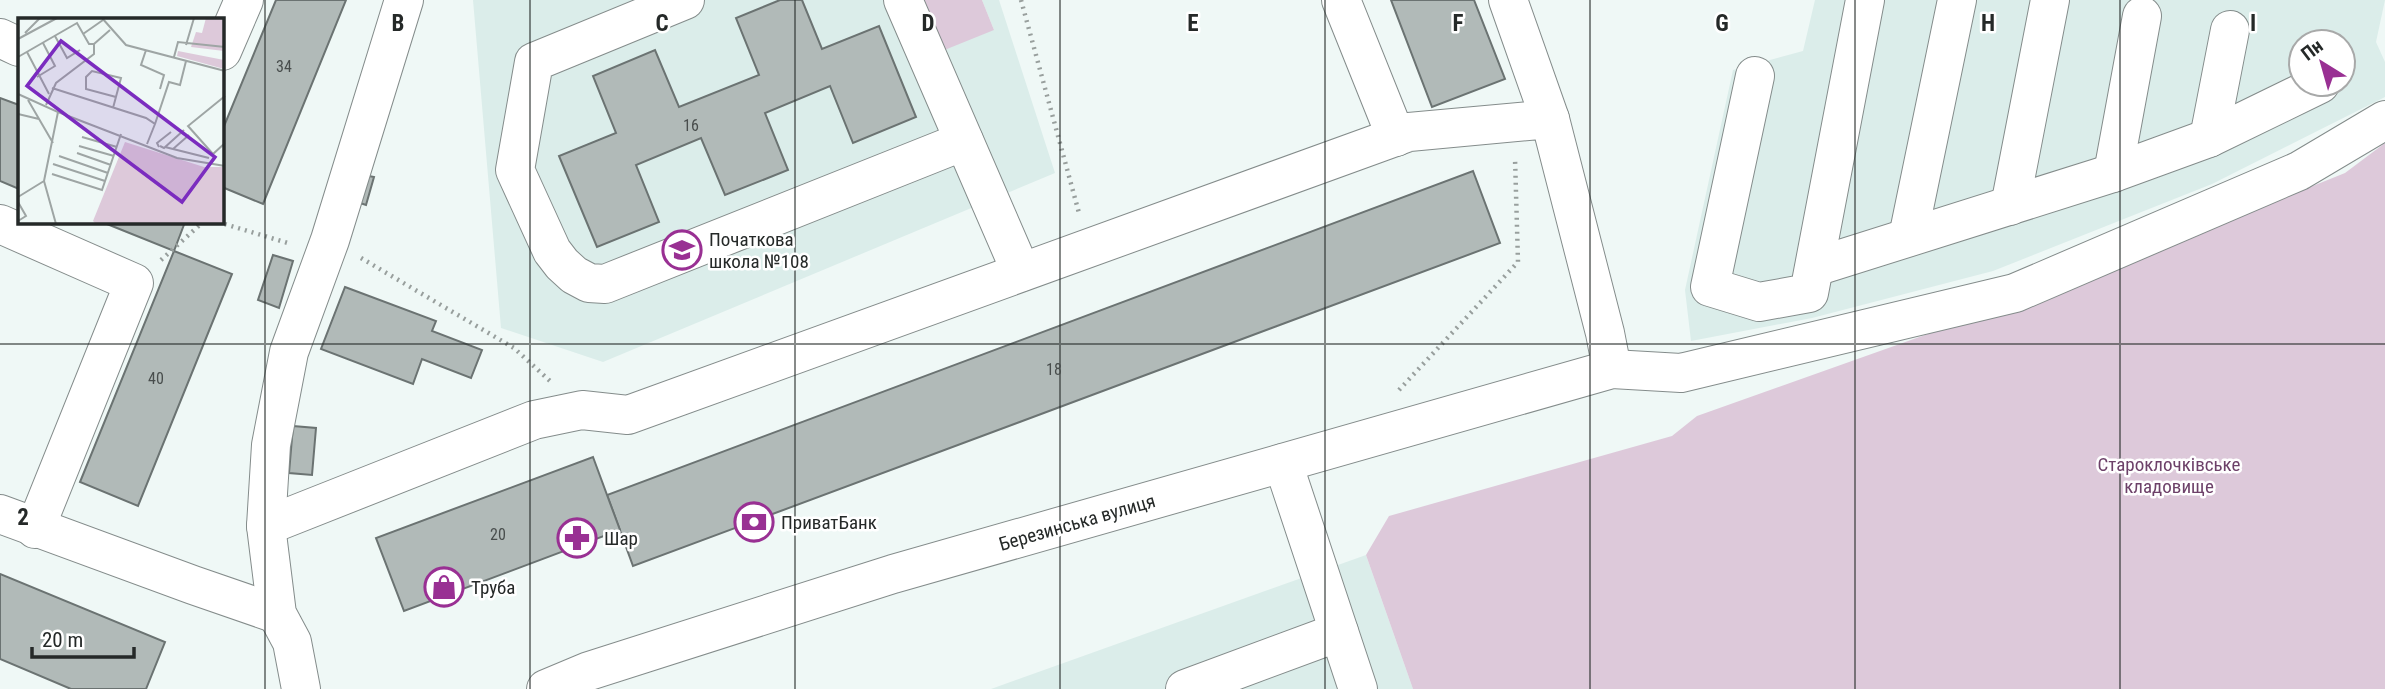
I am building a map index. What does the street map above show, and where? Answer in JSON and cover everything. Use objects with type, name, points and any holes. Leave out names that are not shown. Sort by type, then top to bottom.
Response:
[{"type":"street","points":[[224,46],[243,0]]},
{"type":"street","points":[[301,689],[292,642],[277,614],[267,526],[271,445],[289,352],[327,248],[404,0]]},
{"type":"street","points":[[685,0],[534,62],[515,170],[552,251],[574,275],[589,283],[605,284],[964,141]]},
{"type":"street","points":[[903,0],[1021,272]]},
{"type":"street","points":[[1341,0],[1396,137]]},
{"type":"street","points":[[1508,0],[1532,121],[1605,333],[1612,369]]},
{"type":"street","points":[[1755,76],[1710,287],[1759,302],[1809,293],[1865,0]]},
{"type":"street","points":[[1908,237],[1957,0]]},
{"type":"street","points":[[2010,206],[2050,0]]},
{"type":"street","points":[[2113,173],[2142,16]]},
{"type":"street","points":[[2209,138],[2230,30]]},
{"type":"street","points":[[0,38],[18,47]]},
{"type":"street","points":[[1815,267],[2113,173],[2209,138],[2291,98]]},
{"type":"street","name":"Березинська вулиця","points":[[546,689],[589,671],[893,574],[1612,369],[1681,373],[2015,293],[2299,171],[2385,120]]},
{"type":"street","points":[[267,526],[534,420],[582,410],[628,415],[1409,132],[1532,121]]},
{"type":"street","points":[[0,224],[134,283],[18,533]]},
{"type":"street","points":[[1751,356],[1752,330],[1759,302]]},
{"type":"street","points":[[1283,463],[1358,689]]},
{"type":"street","points":[[0,514],[18,533],[192,585],[277,614]]},
{"type":"street","points":[[1185,689],[1339,632]]},
{"type":"path","points":[[1021,0],[1089,248]]},
{"type":"path","points":[[1399,390],[1518,262],[1532,121]]},
{"type":"path","points":[[134,283],[201,224]]},
{"type":"path","points":[[224,224],[318,251],[327,248],[514,348],[582,410]]},
{"type":"shaded area","name":"Початкова школа №108","points":[[473,0],[922,0],[994,30],[982,0],[999,0],[1055,173],[603,362],[501,328]]},
{"type":"shaded area","points":[[1815,0],[2385,0],[2376,42],[2385,62],[2385,97],[2212,184],[1993,271],[1812,318],[1691,341],[1685,290],[1733,70],[1803,51]]},
{"type":"shaded area","points":[[1366,555],[1413,689],[991,689]]},
{"type":"green space","points":[[922,0],[982,0],[994,30],[942,51]]},
{"type":"green space","name":"Староклочківське кладовище","points":[[2385,143],[2385,689],[1413,689],[1366,555],[1389,516],[1672,436],[1697,416],[2063,286],[2345,173]]},
{"type":"building","points":[[276,0],[346,0],[263,204],[224,188],[224,126]]},
{"type":"building","points":[[780,0],[802,0],[822,49],[879,26],[916,117],[853,143],[830,86],[765,113],[788,170],[725,195],[701,138],[636,165],[659,222],[597,247],[559,156],[616,133],[593,76],[655,50],[679,107],[759,75],[736,18]]},
{"type":"building","points":[[1391,0],[1474,0],[1505,79],[1432,107]]},
{"type":"building","points":[[0,98],[18,105],[18,189],[0,181]]},
{"type":"building","points":[[1473,171],[1500,243],[633,566],[607,495]]},
{"type":"building","points":[[359,174],[374,177],[366,205],[351,200]]},
{"type":"building","points":[[107,224],[184,224],[174,251]]},
{"type":"building","points":[[174,251],[232,274],[138,506],[80,482]]},
{"type":"building","points":[[273,255],[293,261],[279,308],[258,300]]},
{"type":"building","points":[[345,287],[436,321],[432,331],[482,350],[471,378],[422,359],[413,384],[321,349]]},
{"type":"building","points":[[293,426],[316,428],[312,475],[289,473]]},
{"type":"building","points":[[593,457],[620,530],[404,611],[376,538]]},
{"type":"building","points":[[0,574],[165,642],[146,689],[71,689],[0,659]]},
{"type":"place","name":"Початкова школа №108","points":[[682,250]]},
{"type":"place","name":"ПриватБанк","points":[[754,522]]},
{"type":"place","name":"Шар","points":[[577,538]]},
{"type":"place","name":"Труба","points":[[444,587]]}]
